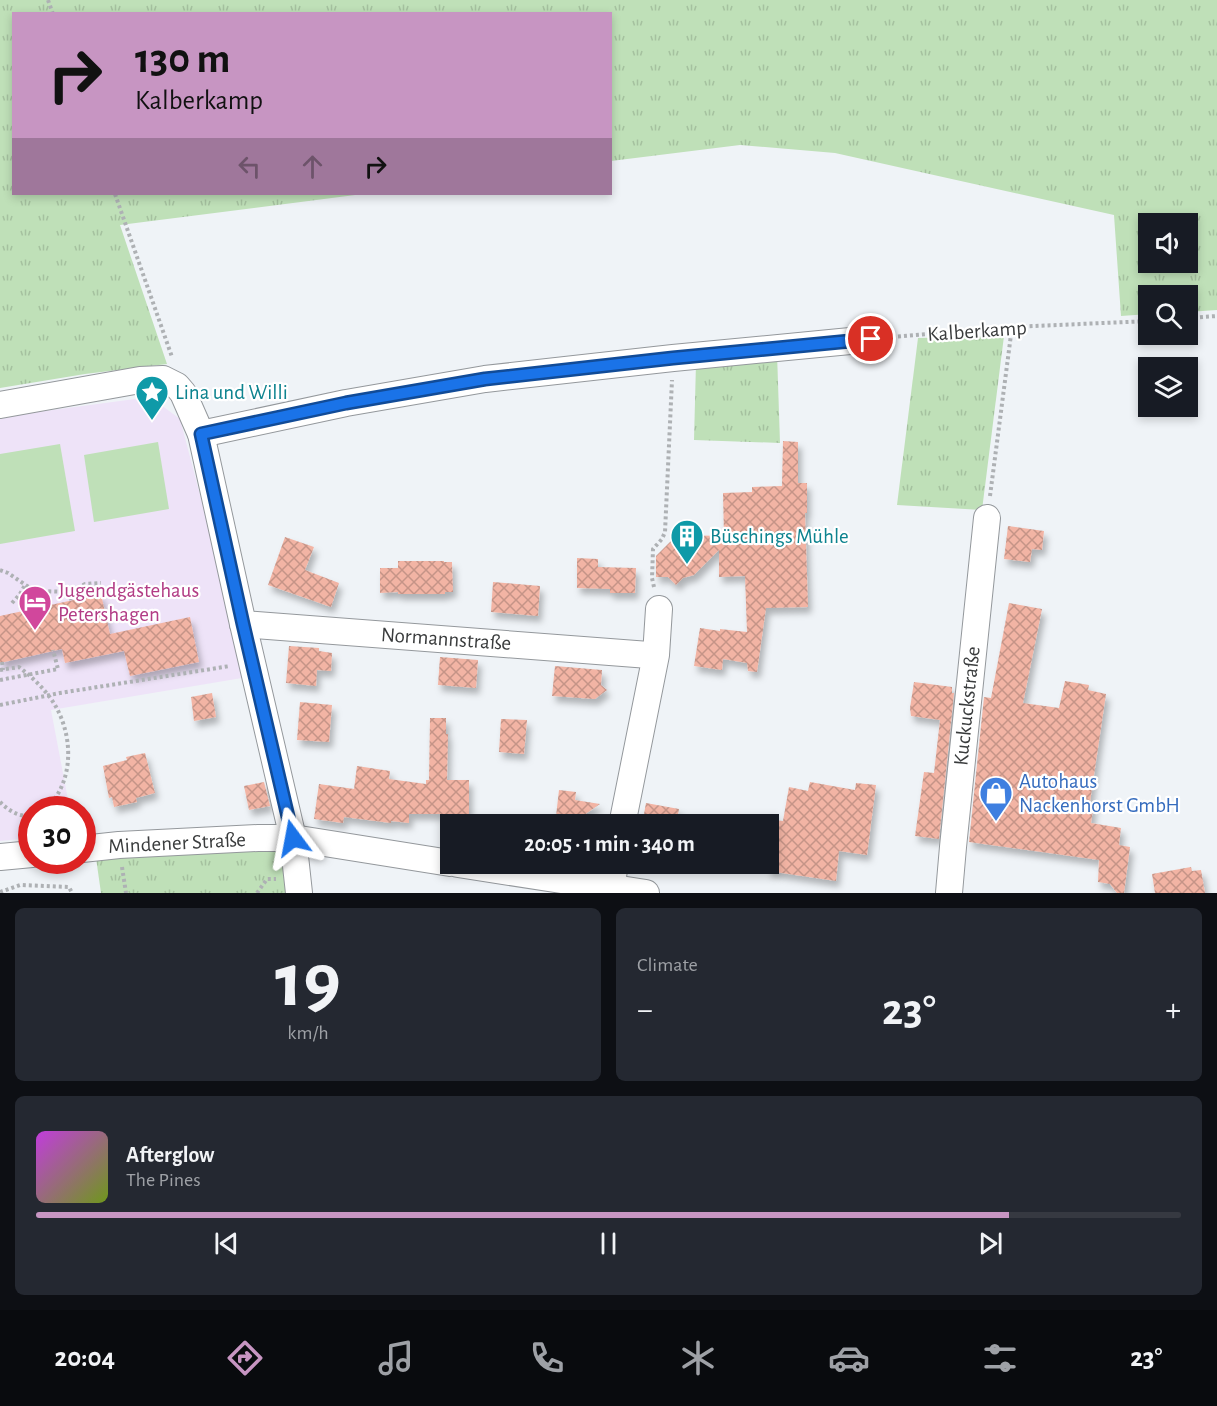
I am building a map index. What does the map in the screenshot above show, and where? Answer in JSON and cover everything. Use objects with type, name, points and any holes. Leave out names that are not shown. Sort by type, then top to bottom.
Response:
[{"type":"street","points":[[201,434],[346,403],[485,379],[871,339]]},
{"type":"street","points":[[0,405],[140,380],[163,379],[177,386],[183,393],[201,434],[293,838],[299,893]]},
{"type":"street","name":"Kuckuckstraße","points":[[949,893],[987,518]]},
{"type":"street","points":[[624,814],[656,655],[659,609]]},
{"type":"street","name":"Normannstraße","points":[[243,624],[649,655]]},
{"type":"street","name":"Mindener Straße","points":[[96,847],[293,838],[440,861]]},
{"type":"street","points":[[0,857],[18,856]]},
{"type":"street","points":[[535,874],[627,886]]},
{"type":"path","points":[[115,195],[178,374],[177,386]]},
{"type":"path","points":[[1198,317],[1217,316]]},
{"type":"path","name":"Kalberkamp","points":[[871,339],[1012,327],[1138,321]]},
{"type":"path","points":[[987,518],[1012,327]]},
{"type":"path","points":[[659,609],[655,601],[652,578],[653,549],[663,539],[665,532],[673,358]]},
{"type":"path","points":[[0,570],[38,591],[69,592],[85,585],[100,583]]},
{"type":"path","points":[[12,603],[25,585]]},
{"type":"path","points":[[30,588],[35,610]]},
{"type":"path","points":[[69,592],[71,600]]},
{"type":"path","points":[[0,680],[58,669],[53,650]]},
{"type":"path","points":[[2,662],[2,670],[20,667],[29,674],[48,695],[60,716],[69,756],[66,775],[57,796]]},
{"type":"path","points":[[0,705],[252,662]]},
{"type":"path","points":[[0,802],[18,815]]},
{"type":"path","points":[[0,892],[20,885],[69,887],[72,893]]},
{"type":"shaded area","points":[[150,397],[180,419],[248,677],[51,710],[67,796],[18,796],[18,839],[0,841],[0,417]]},
{"type":"green space","points":[[0,0],[1217,0],[1217,310],[1198,311],[1198,285],[1138,285],[1138,315],[1121,316],[1114,215],[835,153],[740,145],[612,161],[612,12],[12,12],[12,195],[355,195],[120,225],[167,364],[0,388]]},
{"type":"green space","points":[[1004,336],[982,510],[897,505],[918,338]]},
{"type":"green space","points":[[777,353],[780,443],[694,440],[696,363]]},
{"type":"green space","points":[[158,442],[169,509],[94,522],[84,455]]},
{"type":"green space","points":[[60,444],[75,531],[0,544],[0,454]]},
{"type":"green space","points":[[283,844],[289,893],[101,893],[96,858]]},
{"type":"building","points":[[783,441],[798,442],[798,483],[807,483],[807,513],[805,513],[808,607],[766,608],[757,672],[748,671],[747,663],[723,659],[722,670],[694,666],[700,628],[747,632],[745,576],[719,577],[719,550],[694,575],[683,578],[676,585],[668,577],[656,577],[656,556],[677,535],[724,536],[723,493],[752,492],[752,487],[782,486]]},
{"type":"building","points":[[1008,526],[1044,531],[1042,550],[1032,549],[1030,562],[1004,559]]},
{"type":"building","points":[[285,537],[314,547],[305,570],[339,583],[331,607],[268,585]]},
{"type":"building","points":[[577,558],[598,559],[598,567],[636,568],[635,593],[610,593],[610,589],[577,588]]},
{"type":"building","points":[[398,561],[452,562],[453,592],[445,592],[445,594],[380,593],[380,568],[398,568]]},
{"type":"building","points":[[493,582],[540,586],[538,616],[491,612]]},
{"type":"building","points":[[101,594],[110,634],[190,617],[199,662],[130,676],[124,651],[65,663],[62,649],[0,663],[0,616]]},
{"type":"building","points":[[1009,603],[1042,609],[1023,703],[1059,708],[1065,681],[1089,685],[1088,690],[1106,694],[1090,802],[1094,802],[1091,823],[1121,828],[1119,845],[1130,847],[1124,893],[1117,893],[1110,884],[1098,882],[1099,860],[969,842],[984,697],[991,698]]},
{"type":"building","points":[[289,646],[319,648],[319,651],[332,653],[331,671],[317,670],[316,686],[286,683]]},
{"type":"building","points":[[440,657],[478,660],[476,688],[438,685]]},
{"type":"building","points":[[555,666],[602,670],[601,685],[607,690],[595,699],[552,696]]},
{"type":"building","points":[[914,682],[952,687],[952,693],[954,693],[939,839],[915,836],[924,772],[934,773],[940,720],[911,716]]},
{"type":"building","points":[[212,693],[216,717],[194,721],[191,697]]},
{"type":"building","points":[[300,702],[332,705],[329,742],[297,740]]},
{"type":"building","points":[[430,718],[446,718],[447,780],[469,780],[469,814],[409,814],[409,823],[344,817],[343,823],[314,819],[319,784],[354,789],[357,766],[390,771],[389,779],[426,784],[426,780],[429,780]]},
{"type":"building","points":[[501,719],[527,720],[524,754],[499,752]]},
{"type":"building","points":[[145,753],[155,793],[136,798],[137,802],[114,807],[112,797],[109,798],[103,766]]},
{"type":"building","points":[[264,782],[270,806],[249,810],[244,786]]},
{"type":"building","points":[[810,782],[855,790],[856,783],[876,785],[867,855],[839,851],[836,881],[779,873],[779,820],[783,821],[789,787],[808,791]]},
{"type":"building","points":[[559,790],[576,792],[575,800],[600,804],[585,814],[556,814]]},
{"type":"building","points":[[646,803],[679,809],[678,814],[644,814]]},
{"type":"building","points":[[1191,867],[1192,871],[1201,870],[1205,893],[1155,893],[1152,874]]},
{"type":"place","name":"Lina und Willi","points":[[152,421]]},
{"type":"place","name":"Büschings Mühle","points":[[687,565]]},
{"type":"place","name":"Jugendgästehaus Petershagen","points":[[35,631]]},
{"type":"place","name":"Autohaus Nackenhorst GmbH","points":[[996,822]]},
{"type":"route","points":[[293,838],[201,434],[346,403],[485,379],[871,339]]}]
